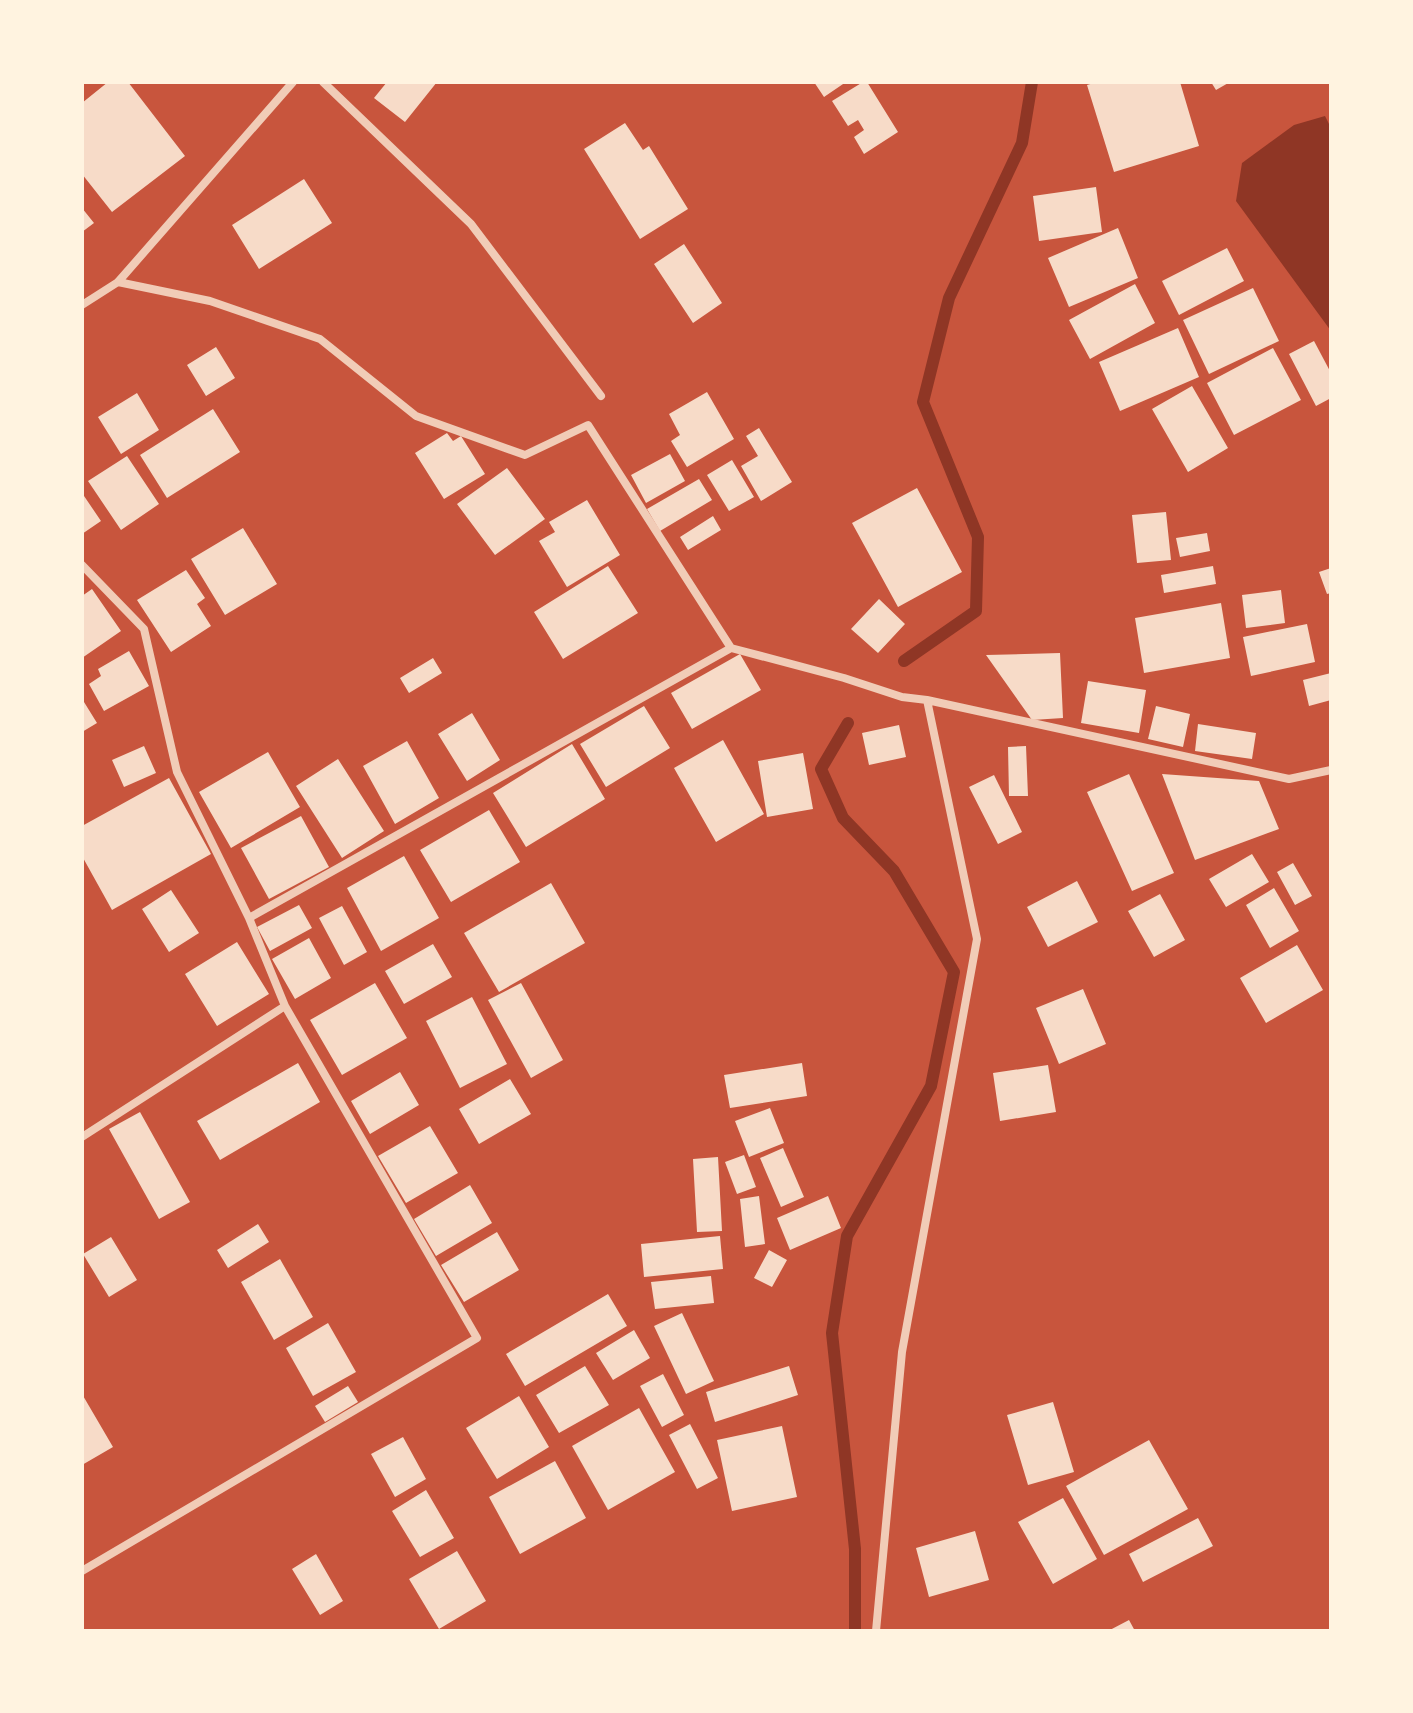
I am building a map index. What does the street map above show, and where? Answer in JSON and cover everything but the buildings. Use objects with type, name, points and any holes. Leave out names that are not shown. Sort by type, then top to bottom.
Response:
[{"type":"street","points":[[82,305],[118,282],[293,82]]},
{"type":"street","points":[[323,82],[471,224],[601,396]]},
{"type":"street","points":[[118,282],[210,301],[320,339],[416,416],[525,455],[588,425],[731,648],[902,697],[1289,779],[1331,770]]},
{"type":"street","points":[[82,565],[144,629],[177,772],[249,918],[285,1006],[477,1338],[82,1571]]},
{"type":"street","points":[[249,918],[731,648]]},
{"type":"street","points":[[876,1631],[902,1352],[977,939],[927,700]]},
{"type":"street","points":[[82,1137],[285,1006]]},
{"type":"shaded area","points":[[1325,116],[1331,128],[1331,331],[1236,201],[1242,163],[1294,125]]},
{"type":"waterway","points":[[904,661],[976,611],[978,537],[923,402],[949,298],[1022,143],[1032,82]]},
{"type":"waterway","points":[[848,723],[821,769],[843,818],[894,871],[954,972],[931,1086],[847,1236],[832,1333],[855,1549],[855,1631]]}]
